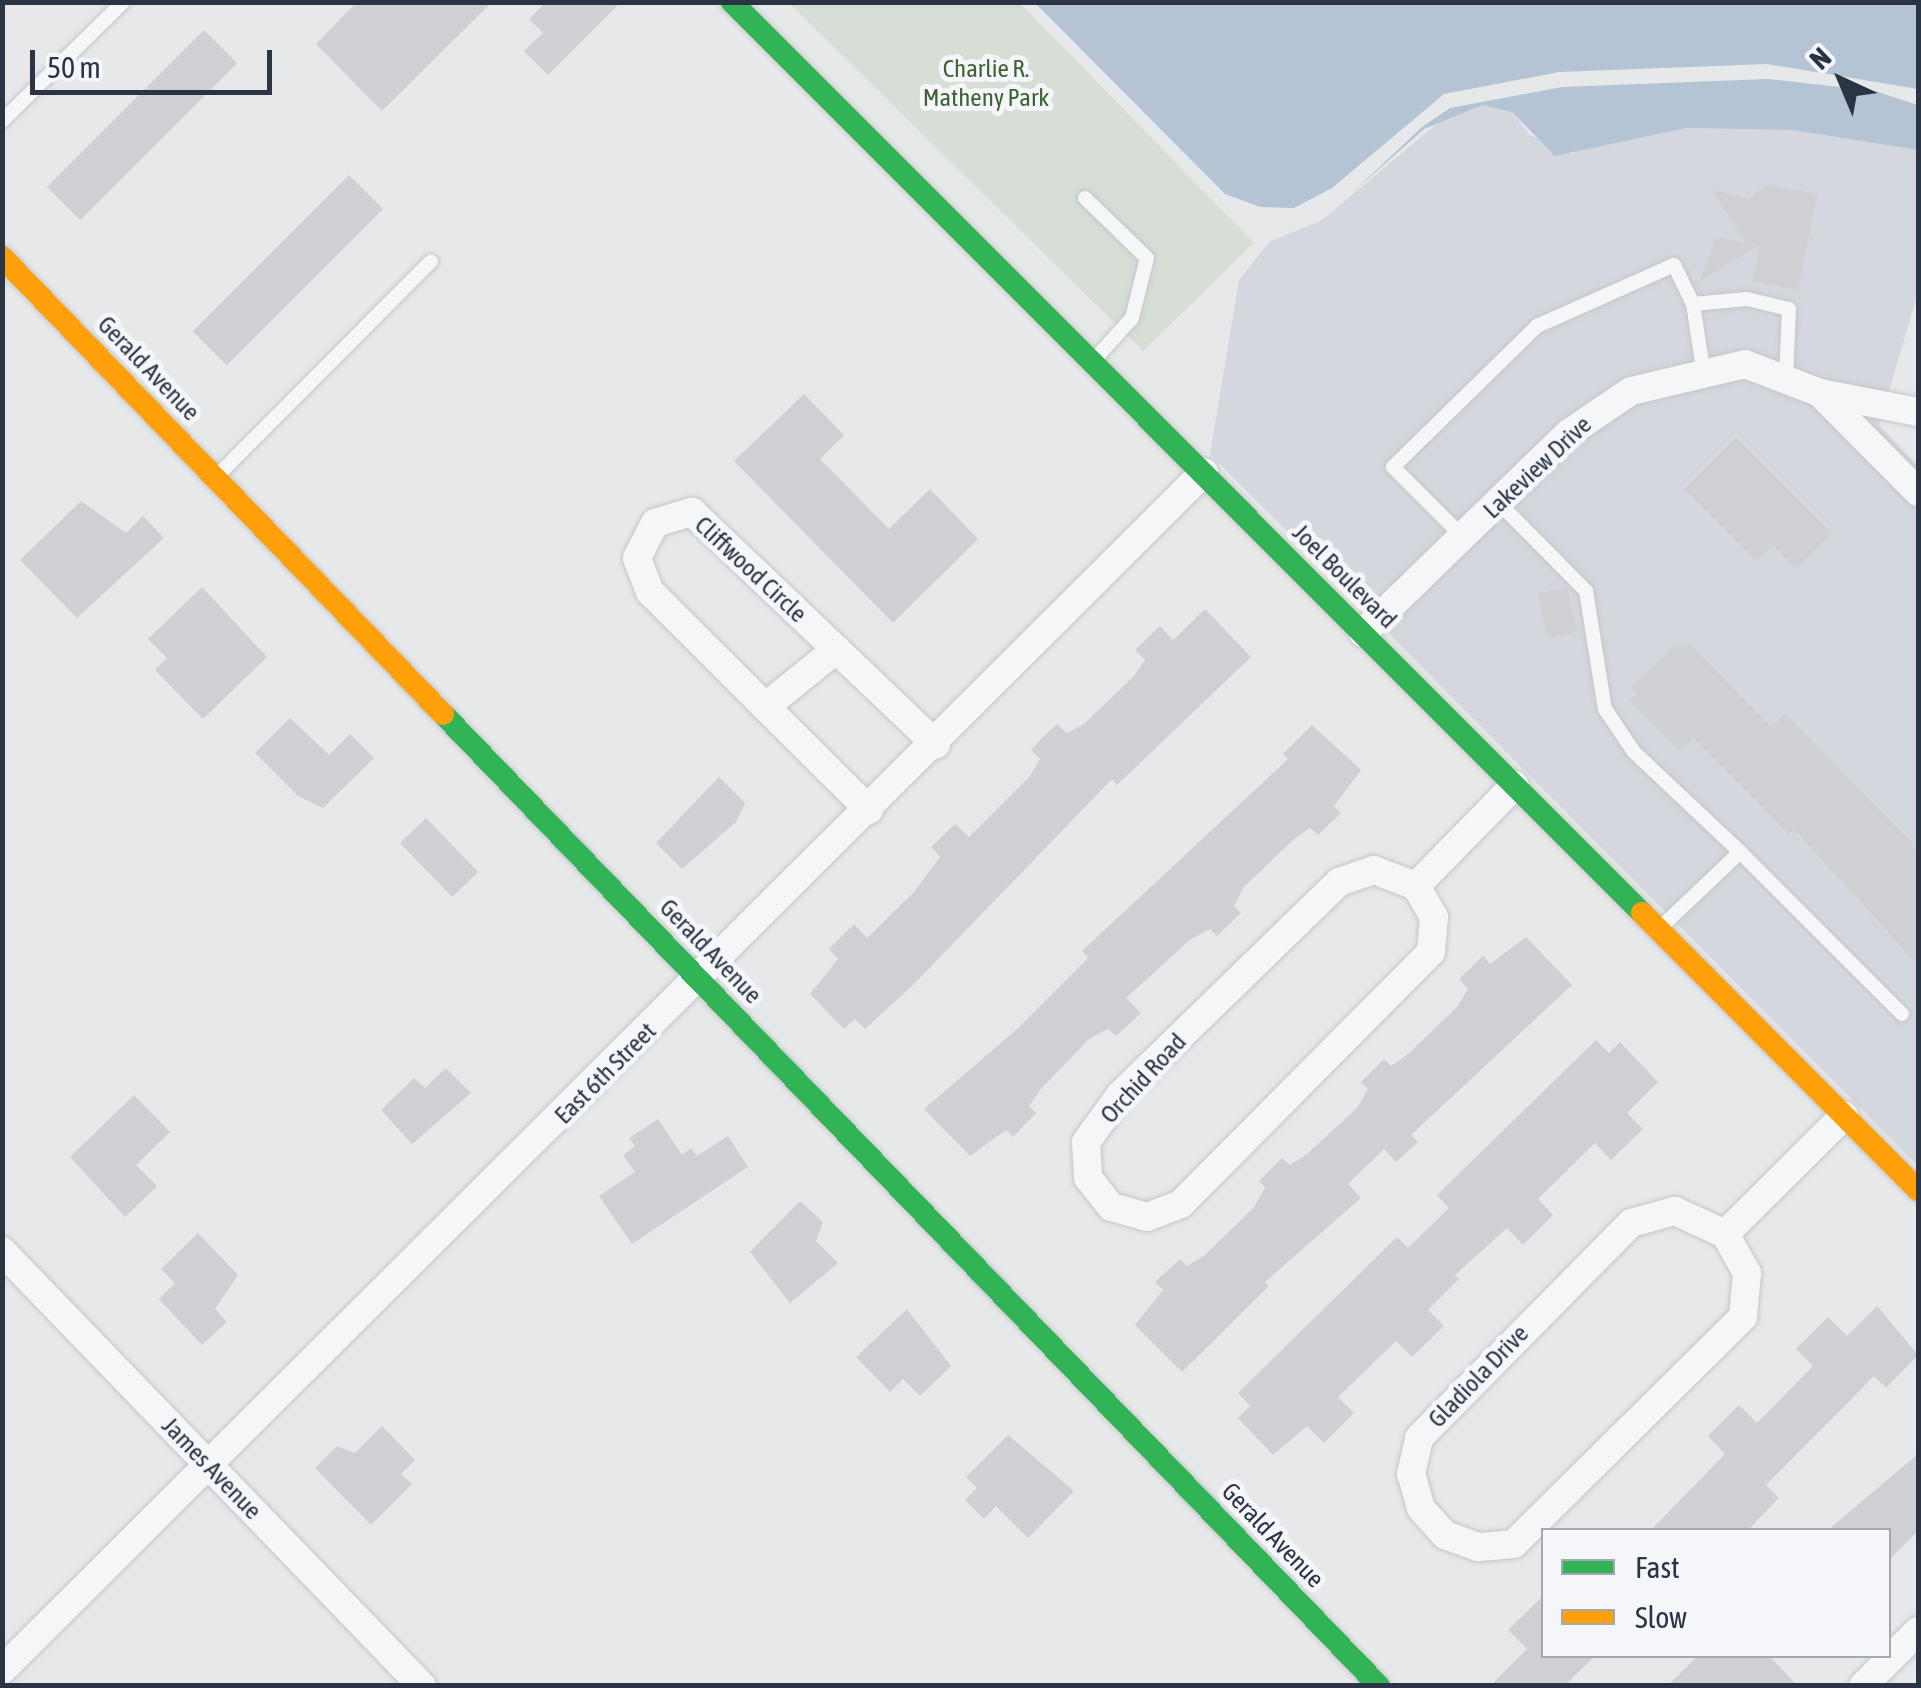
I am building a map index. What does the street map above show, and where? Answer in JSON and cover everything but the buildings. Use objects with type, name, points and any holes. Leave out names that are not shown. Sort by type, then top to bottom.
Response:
[{"type":"street","name":"Joel Boulevard","points":[[732,2],[1918,1190]]},
{"type":"street","name":"Gerald Avenue","points":[[2,257],[1379,1686]]},
{"type":"street","name":"Lakeview Drive","points":[[1363,634],[1599,410],[1703,369],[1745,364],[1820,393],[1918,412]]},
{"type":"street","points":[[1820,393],[1918,492]]},
{"type":"street","name":"East 6th Street","points":[[2,1670],[936,744],[1204,472]]},
{"type":"street","name":"Cliffwood Circle","points":[[869,810],[650,592],[637,558],[656,523],[692,512],[936,744]]},
{"type":"street","points":[[765,706],[836,649]]},
{"type":"street","points":[[1416,886],[1514,785]]},
{"type":"street","name":"Orchid Road","points":[[1374,870],[1416,886],[1434,916],[1433,934],[1431,952],[1409,980],[1181,1204],[1147,1217],[1111,1207],[1088,1178],[1086,1142],[1121,1094],[1338,882],[1374,870]]},
{"type":"street","points":[[1726,1234],[1844,1116]]},
{"type":"street","name":"Gladiola Drive","points":[[1674,1212],[1726,1234],[1747,1272],[1743,1317],[1711,1356],[1514,1544],[1478,1548],[1445,1535],[1421,1508],[1411,1474],[1419,1438],[1450,1400],[1631,1223],[1674,1212]]},
{"type":"street","name":"James Avenue","points":[[2,1250],[422,1686]]},
{"type":"street","points":[[1864,1686],[1918,1632]]},
{"type":"lane","points":[[2,121],[123,2]]},
{"type":"lane","points":[[1085,198],[1147,258],[1132,318],[1093,361]]},
{"type":"lane","points":[[217,476],[431,261]]},
{"type":"lane","points":[[1463,537],[1394,466],[1537,326],[1674,265],[1693,304],[1703,369]]},
{"type":"lane","points":[[1693,304],[1747,299],[1789,309],[1786,380]]},
{"type":"lane","points":[[1498,502],[1586,592],[1605,709],[1634,752],[1902,1014]]},
{"type":"lane","points":[[1658,929],[1740,852]]},
{"type":"shaded area","points":[[1482,105],[1512,112],[1530,135],[1571,154],[1592,143],[1686,128],[1792,130],[1918,150],[1918,292],[1879,425],[1918,466],[1918,1166],[1210,454],[1239,280],[1269,242],[1322,220],[1452,111]]},
{"type":"green space","name":"Charlie R. Matheny Park","points":[[789,3],[1020,3],[1254,243],[1143,351]]},
{"type":"water","points":[[1035,3],[1918,3],[1918,89],[1767,64],[1559,72],[1444,94],[1332,188],[1294,208],[1260,207],[1225,194]]},
{"type":"water","points":[[1768,79],[1875,91],[1918,105],[1918,150],[1792,130],[1686,128],[1555,156],[1512,112],[1482,105],[1424,129],[1352,193],[1422,127],[1450,108],[1562,87]]},
{"type":"traffic: fast","points":[[732,2],[1642,913]]},
{"type":"traffic: fast","points":[[443,714],[1379,1686]]},
{"type":"traffic: slow","points":[[2,257],[443,714]]},
{"type":"traffic: slow","points":[[1642,913],[1918,1190]]}]
